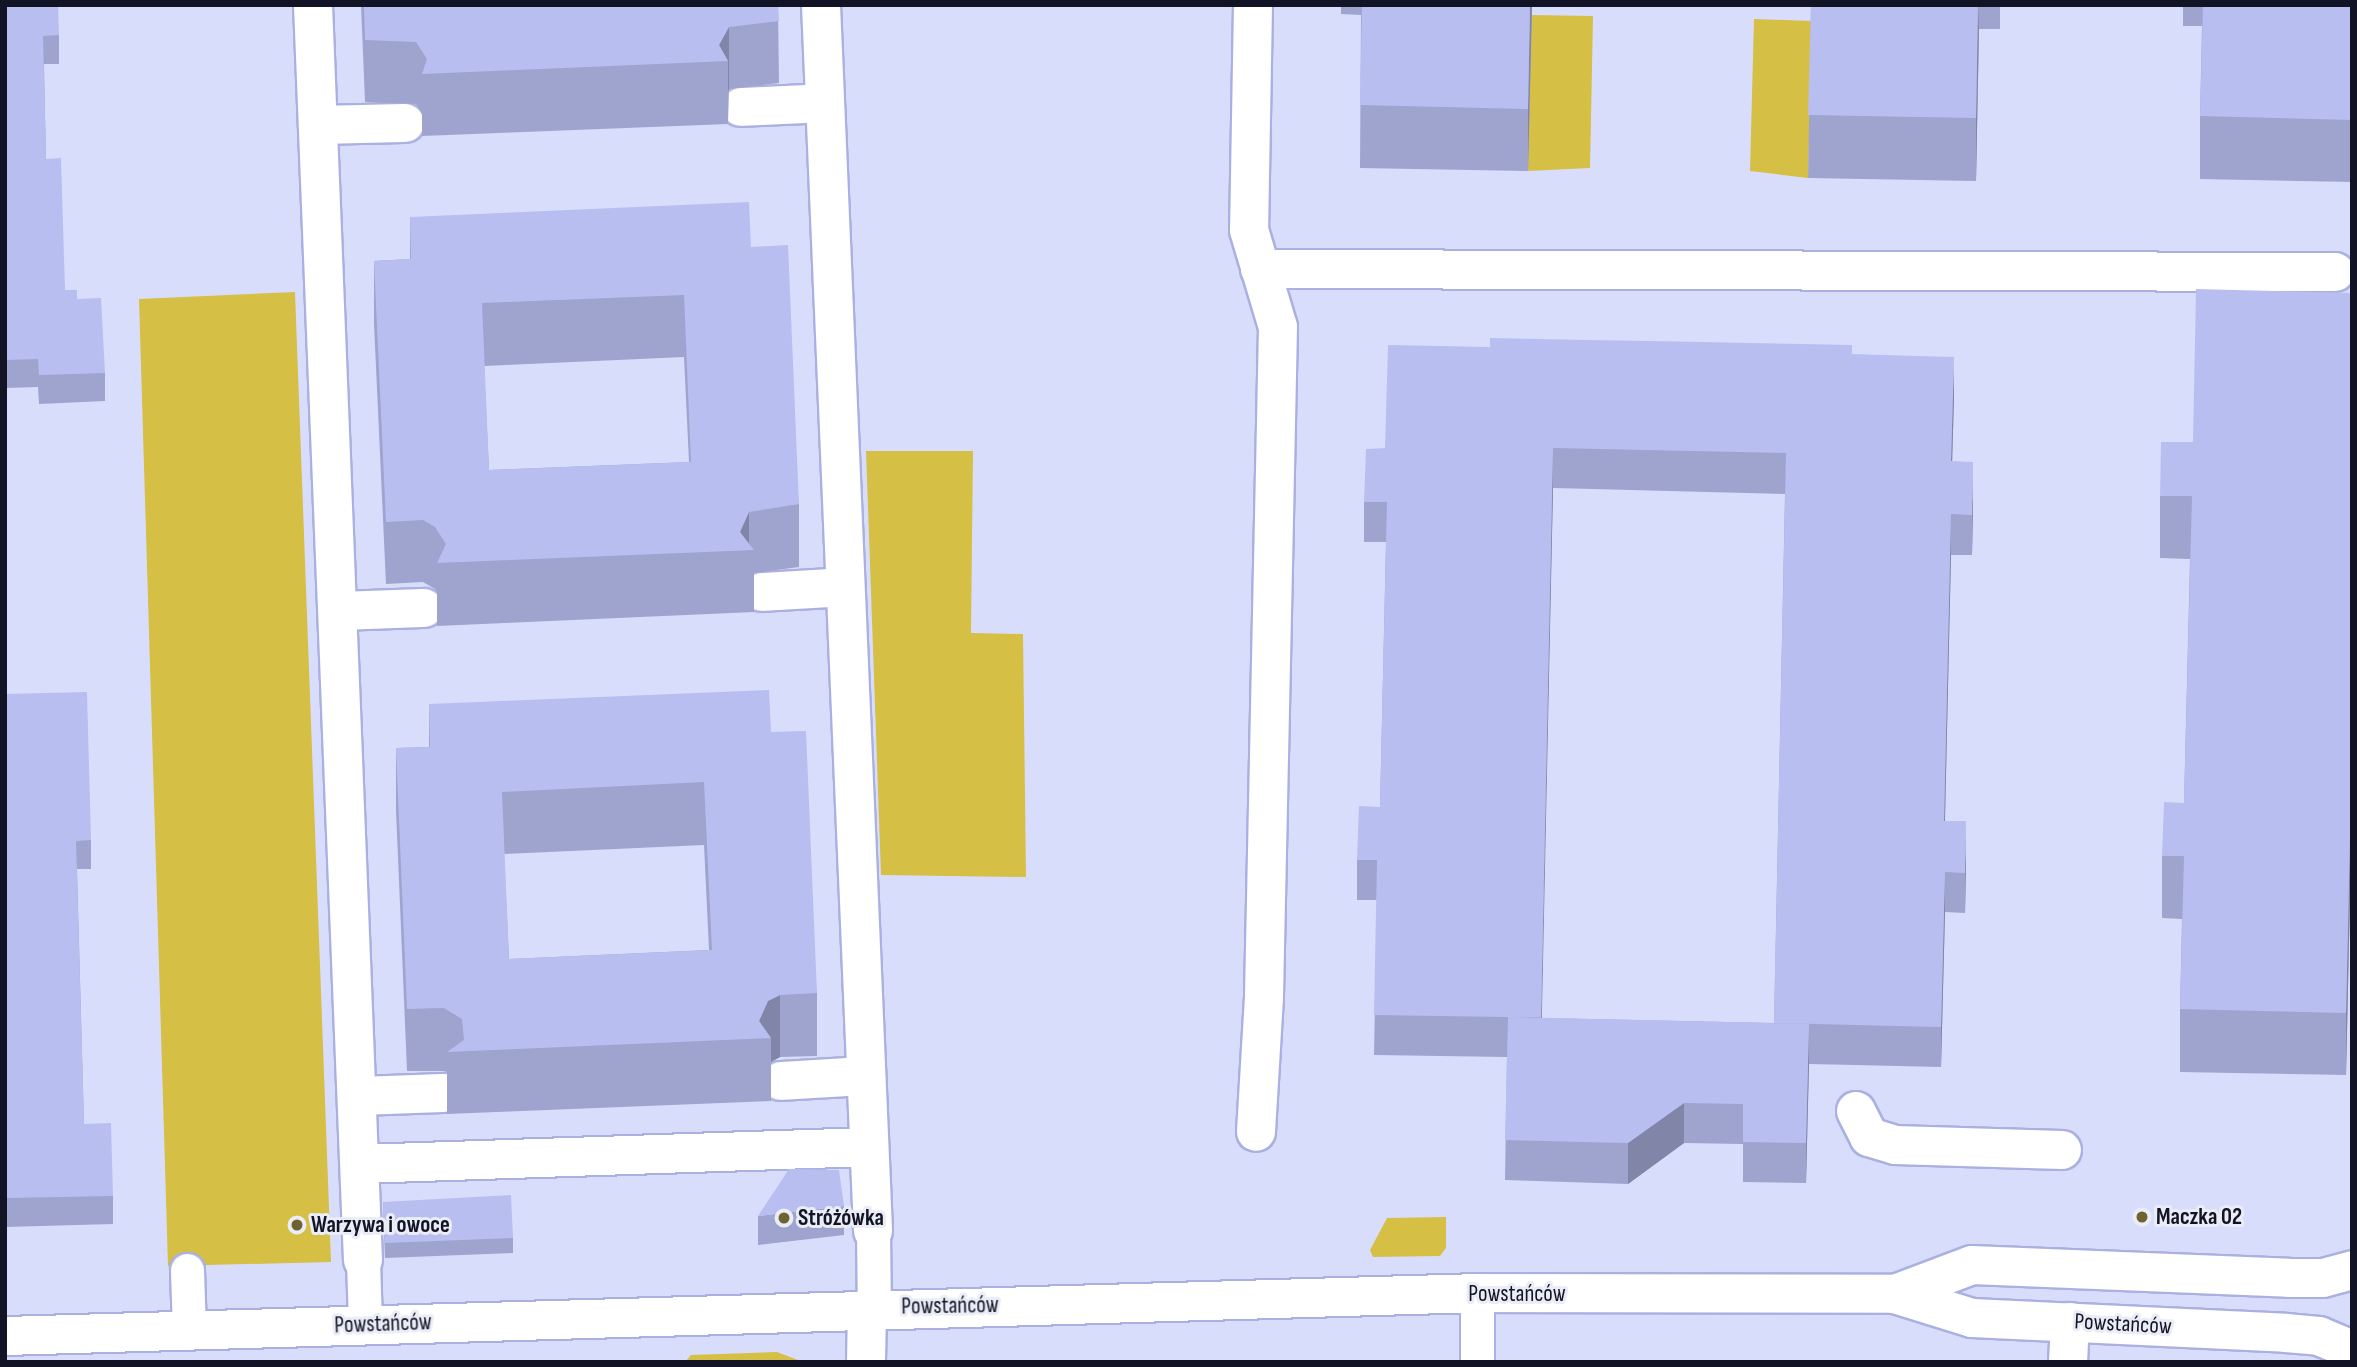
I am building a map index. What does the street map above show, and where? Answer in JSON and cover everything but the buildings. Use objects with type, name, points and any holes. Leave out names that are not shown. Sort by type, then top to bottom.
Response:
[{"type":"street","points":[[313,5],[363,1260]]},
{"type":"street","points":[[821,5],[873,1231]]},
{"type":"street","points":[[1252,5],[1249,230],[1278,327],[1264,997],[1256,1132]]},
{"type":"street","points":[[741,107],[825,103]]},
{"type":"street","points":[[318,125],[405,123]]},
{"type":"street","points":[[1260,269],[2336,272]]},
{"type":"street","points":[[762,592],[845,587]]},
{"type":"street","points":[[338,611],[424,608]]},
{"type":"street","points":[[781,1081],[866,1076]]},
{"type":"street","points":[[358,1096],[444,1093]]},
{"type":"street","points":[[1856,1111],[1869,1137],[1895,1145],[2062,1150]]},
{"type":"street","points":[[360,1164],[869,1147]]},
{"type":"street","name":"Powstańców","points":[[1895,1294],[1972,1265],[2289,1278],[2323,1278],[2352,1269]]},
{"type":"street","name":"Powstańców","points":[[5,1336],[870,1308],[1477,1293],[1895,1294],[1972,1318],[2286,1333],[2319,1336],[2352,1350]]},
{"type":"street","points":[[866,1362],[870,1308]]},
{"type":"street","points":[[2068,1362],[2070,1322]]},
{"type":"lane","points":[[870,1308],[873,1231]]},
{"type":"lane","points":[[363,1260],[365,1324]]},
{"type":"lane","points":[[187,1270],[189,1330]]},
{"type":"lane","points":[[1477,1293],[1477,1362]]},
{"type":"shaded area","points":[[1531,15],[1593,16],[1590,168],[1528,171]]},
{"type":"shaded area","points":[[1754,19],[1812,21],[1808,178],[1750,171]]},
{"type":"shaded area","points":[[295,292],[331,1262],[168,1266],[139,299]]},
{"type":"shaded area","points":[[866,451],[973,451],[971,633],[1023,634],[1026,877],[881,875]]},
{"type":"shaded area","points":[[1446,1217],[1446,1248],[1440,1256],[1373,1257],[1370,1250],[1387,1218]]},
{"type":"shaded area","points":[[777,1352],[803,1362],[685,1362],[691,1355]]},
{"type":"place","name":"Maczka 02","points":[[2142,1217]]},
{"type":"place","name":"Stróżówka","points":[[784,1218]]},
{"type":"place","name":"Warzywa i owoce","points":[[297,1225]]}]
